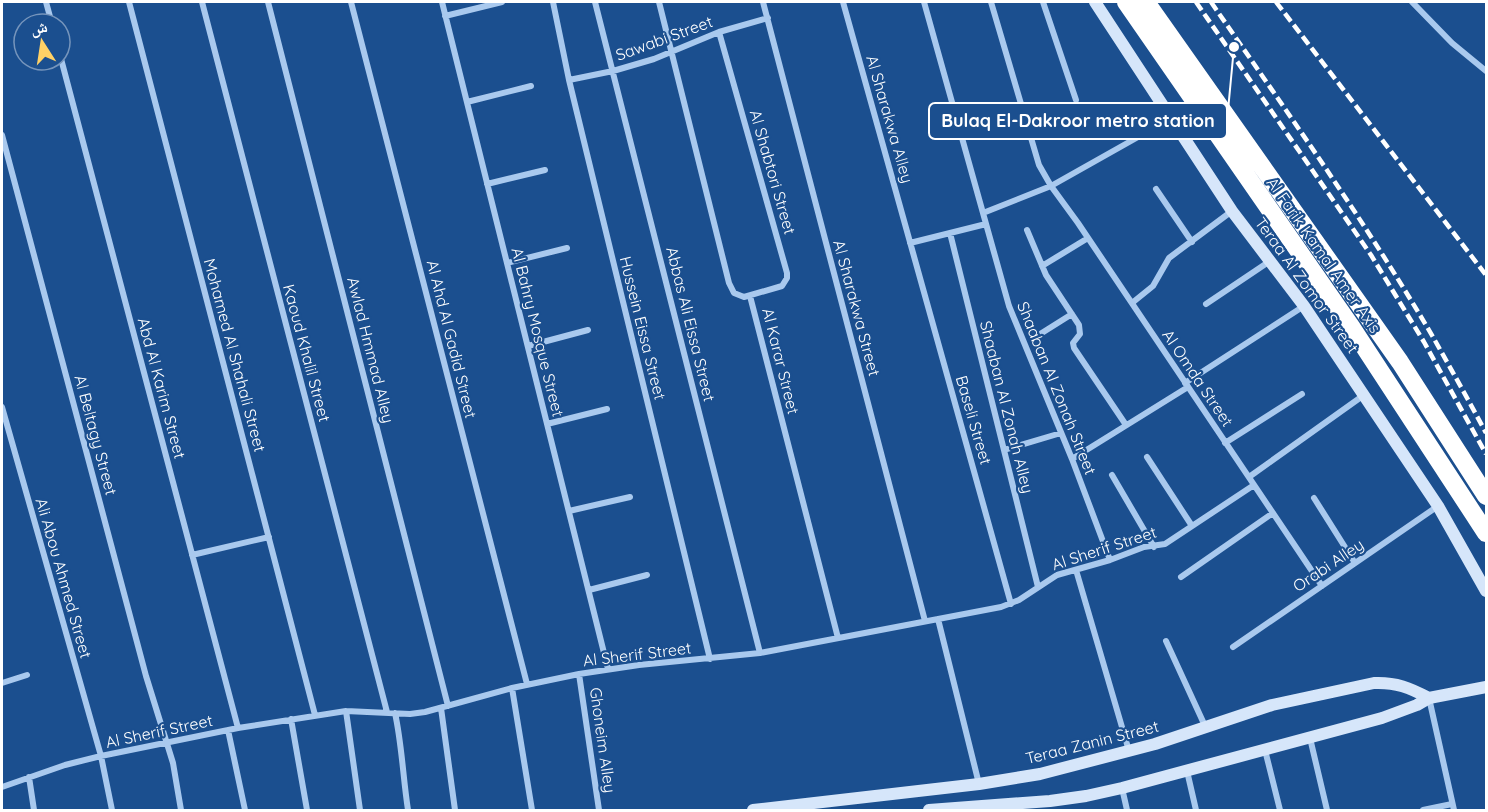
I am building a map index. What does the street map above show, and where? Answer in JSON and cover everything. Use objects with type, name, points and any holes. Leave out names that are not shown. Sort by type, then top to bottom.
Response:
[{"type":"highway","name":"Al Farik Kamal Amer Axis","points":[[1126,2],[1364,346],[1486,533]]},
{"type":"highway","name":"Al Farik Kamal Amer Axis","points":[[1146,2],[1400,362],[1486,496]]},
{"type":"street","name":"Mohamed Al Shahali Street","points":[[129,2],[315,715]]},
{"type":"street","name":"Kaoud Khalil Street","points":[[202,2],[387,712]]},
{"type":"street","name":"Awlad Hmmad Alley","points":[[268,2],[445,707],[455,810]]},
{"type":"street","name":"Al Ahd Al Gadid Street","points":[[351,2],[527,684]]},
{"type":"street","name":"Al Bahry Mosque Street","points":[[442,2],[608,669]]},
{"type":"street","points":[[445,15],[502,2]]},
{"type":"street","name":"Hussein Eissa Street","points":[[553,2],[569,80],[710,659]]},
{"type":"street","name":"Abbas Ali Eissa Street","points":[[595,2],[760,653]]},
{"type":"street","name":"Al Karar Street","points":[[659,2],[729,283],[734,293],[739,296],[750,296],[838,639]]},
{"type":"street","name":"Al Sharakwa Street","points":[[763,2],[925,621]]},
{"type":"street","name":"Al Sharakwa Alley","points":[[843,2],[910,243]]},
{"type":"street","name":"Shaaban Al Zonah Street","points":[[924,2],[1016,325],[1072,459],[1110,561]]},
{"type":"street","name":"Al Omda Street","points":[[991,2],[1039,165],[1322,586]]},
{"type":"street","points":[[1043,2],[1076,100]]},
{"type":"street","name":"Teraa Al Zomor Street","points":[[1095,2],[1232,211],[1304,306],[1438,506],[1486,591]]},
{"type":"street","points":[[1412,2],[1452,43],[1486,71]]},
{"type":"street","name":"Sawabi Street","points":[[569,80],[613,71],[672,52],[719,32],[768,18]]},
{"type":"street","name":"Al Shabtori Street","points":[[719,32],[787,273],[782,286],[750,296]]},
{"type":"street","name":"Abd Al Karim Street","points":[[64,72],[238,728]]},
{"type":"street","points":[[467,102],[531,86]]},
{"type":"street","points":[[983,213],[1051,186],[1170,119]]},
{"type":"street","name":"Al Beltagy Street","points":[[2,135],[143,664],[176,775],[181,810]]},
{"type":"street","points":[[487,184],[545,170]]},
{"type":"street","points":[[1156,189],[1192,242]]},
{"type":"street","points":[[1132,303],[1153,286],[1169,258],[1232,211]]},
{"type":"street","points":[[910,243],[986,224]]},
{"type":"street","points":[[1027,230],[1042,266],[1080,328],[1080,334],[1074,340],[1074,348],[1126,425]]},
{"type":"street","name":"Shaaban Al Zonah Alley","points":[[950,233],[1038,587]]},
{"type":"street","points":[[1042,266],[1088,238]]},
{"type":"street","name":"Baseli Street","points":[[910,243],[1011,604]]},
{"type":"street","points":[[507,263],[567,248]]},
{"type":"street","points":[[1206,304],[1271,261]]},
{"type":"street","points":[[1072,459],[1304,306]]},
{"type":"street","points":[[1036,336],[1072,314]]},
{"type":"street","points":[[528,346],[588,330]]},
{"type":"street","points":[[1225,442],[1302,394]]},
{"type":"street","points":[[1249,477],[1364,395]]},
{"type":"street","name":"Ali Abou Ahmed Street","points":[[2,407],[101,756],[112,810]]},
{"type":"street","points":[[547,424],[607,410]]},
{"type":"street","points":[[1004,450],[1061,434]]},
{"type":"street","points":[[1147,457],[1192,526]]},
{"type":"street","points":[[1112,475],[1154,547]]},
{"type":"street","name":"Al Sherif Street","points":[[2,787],[101,756],[238,728],[346,711],[425,712],[527,684],[579,674],[760,653],[1011,604],[1057,575],[1110,561],[1144,547],[1165,544],[1254,485]]},
{"type":"street","points":[[569,511],[630,497]]},
{"type":"street","points":[[1314,498],[1356,563]]},
{"type":"street","name":"Orabi Alley","points":[[1233,647],[1438,506]]},
{"type":"street","points":[[1181,577],[1273,513]]},
{"type":"street","points":[[192,555],[269,537]]},
{"type":"street","points":[[1076,570],[1129,752]]},
{"type":"street","points":[[588,590],[647,575]]},
{"type":"street","points":[[938,619],[979,784]]},
{"type":"street","points":[[1166,641],[1205,726]]},
{"type":"street","name":"Ghoneim Alley","points":[[579,674],[599,810]]},
{"type":"street","points":[[2,683],[27,675]]},
{"type":"street","name":"Teraa Zanin Street","points":[[753,810],[979,784],[1040,774],[1129,752],[1272,705],[1374,683],[1390,682],[1407,686],[1429,698]]},
{"type":"street","points":[[929,810],[1051,806],[1382,718],[1429,698],[1486,687]]},
{"type":"street","points":[[512,688],[532,810]]},
{"type":"street","points":[[1423,810],[1453,807],[1429,698]]},
{"type":"street","points":[[346,711],[360,810]]},
{"type":"street","points":[[395,713],[401,741],[408,810]]},
{"type":"street","points":[[291,719],[307,810]]},
{"type":"street","points":[[228,730],[245,810]]},
{"type":"street","points":[[1310,738],[1326,810]]},
{"type":"street","points":[[1265,750],[1280,810]]},
{"type":"street","points":[[1187,771],[1196,810]]},
{"type":"street","points":[[29,777],[34,810]]},
{"type":"street","points":[[1122,788],[1127,810]]},
{"type":"railway","points":[[1196,2],[1371,255],[1424,342],[1486,454]]},
{"type":"railway","points":[[1211,2],[1380,251],[1433,337],[1486,433]]},
{"type":"railway","points":[[1276,2],[1486,275]]},
{"type":"place","name":"Bulaq El-Dakroor metro station","points":[[1234,47]]}]
